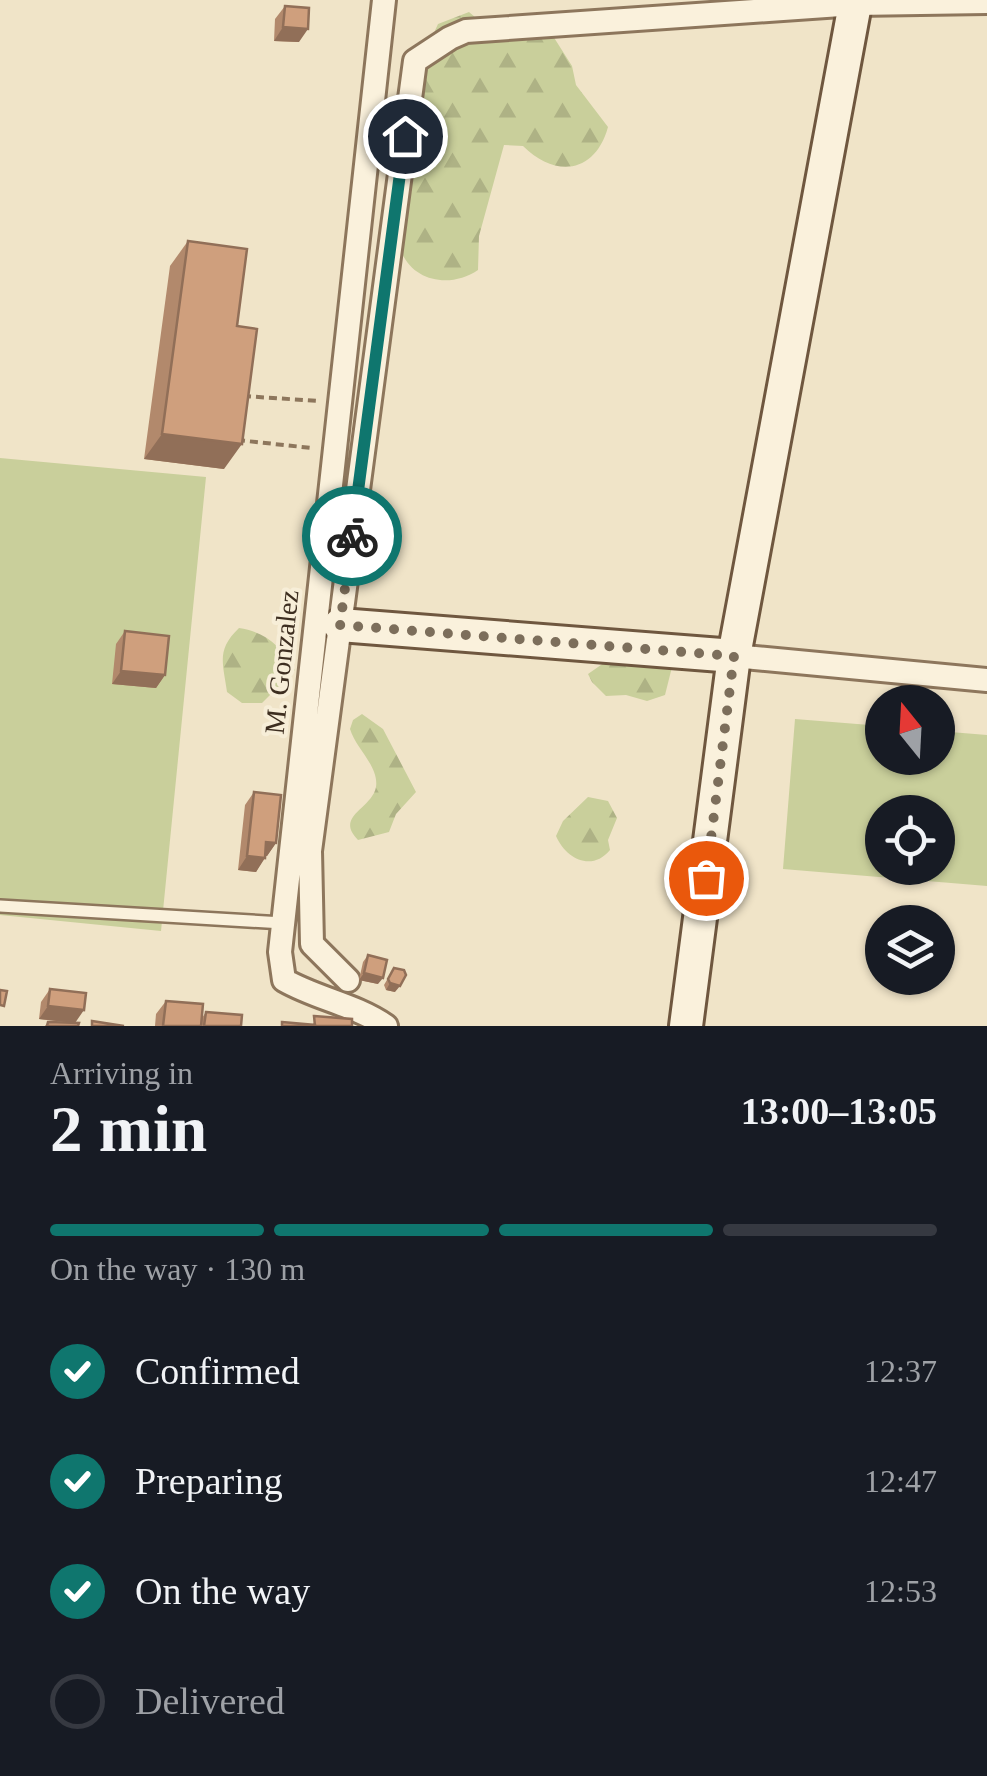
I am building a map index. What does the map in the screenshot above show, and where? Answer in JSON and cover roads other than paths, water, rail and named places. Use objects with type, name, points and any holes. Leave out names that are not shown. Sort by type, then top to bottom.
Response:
[{"type":"street","name":"M. Gonzalez","points":[[384,0],[280,952],[284,980],[306,993],[364,1011],[386,1026]]},
{"type":"street","points":[[348,980],[312,944],[310,851],[415,61],[466,31],[856,4],[987,2]]},
{"type":"street","points":[[686,1026],[734,656],[856,4]]},
{"type":"street","points":[[340,625],[987,680]]},
{"type":"street","points":[[734,656],[987,670]]},
{"type":"lane","points":[[0,906],[283,922]]}]
